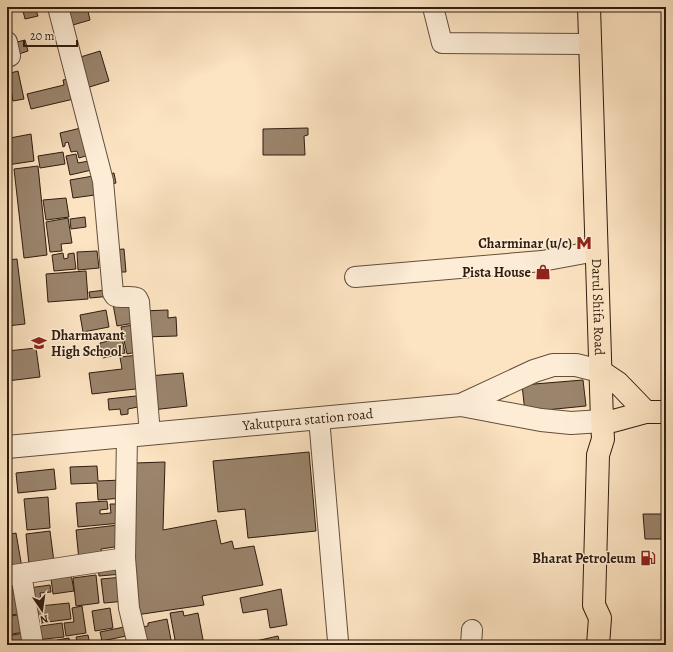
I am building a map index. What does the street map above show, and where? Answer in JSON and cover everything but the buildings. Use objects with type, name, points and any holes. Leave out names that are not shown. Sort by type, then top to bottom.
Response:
[{"type":"main road","name":"Darul Shifa Road","points":[[589,7],[589,44],[603,430]]},
{"type":"main road","points":[[600,371],[656,412]]},
{"type":"main road","points":[[598,645],[597,612],[609,606],[611,455],[603,430],[614,421],[656,412]]},
{"type":"street","points":[[58,7],[103,181],[113,293],[118,297],[133,296],[137,298],[139,302],[150,434]]},
{"type":"street","points":[[433,7],[442,43],[589,44]]},
{"type":"street","points":[[355,277],[542,261],[596,251]]},
{"type":"street","name":"Yakutpura station road","points":[[7,447],[461,405],[534,371],[554,365],[576,365],[600,371]]},
{"type":"street","points":[[461,405],[540,420],[571,423],[603,430]]},
{"type":"street","points":[[319,418],[338,641]]},
{"type":"street","points":[[127,436],[125,558],[129,608],[138,645]]},
{"type":"street","points":[[33,645],[14,575],[125,558]]},
{"type":"place","name":"Charminar (u/c)","points":[[584,243]]},
{"type":"place","name":"Pista House","points":[[543,272]]},
{"type":"place","name":"Dharmavant High School","points":[[39,343]]},
{"type":"place","name":"Bharat Petroleum","points":[[648,558]]}]
